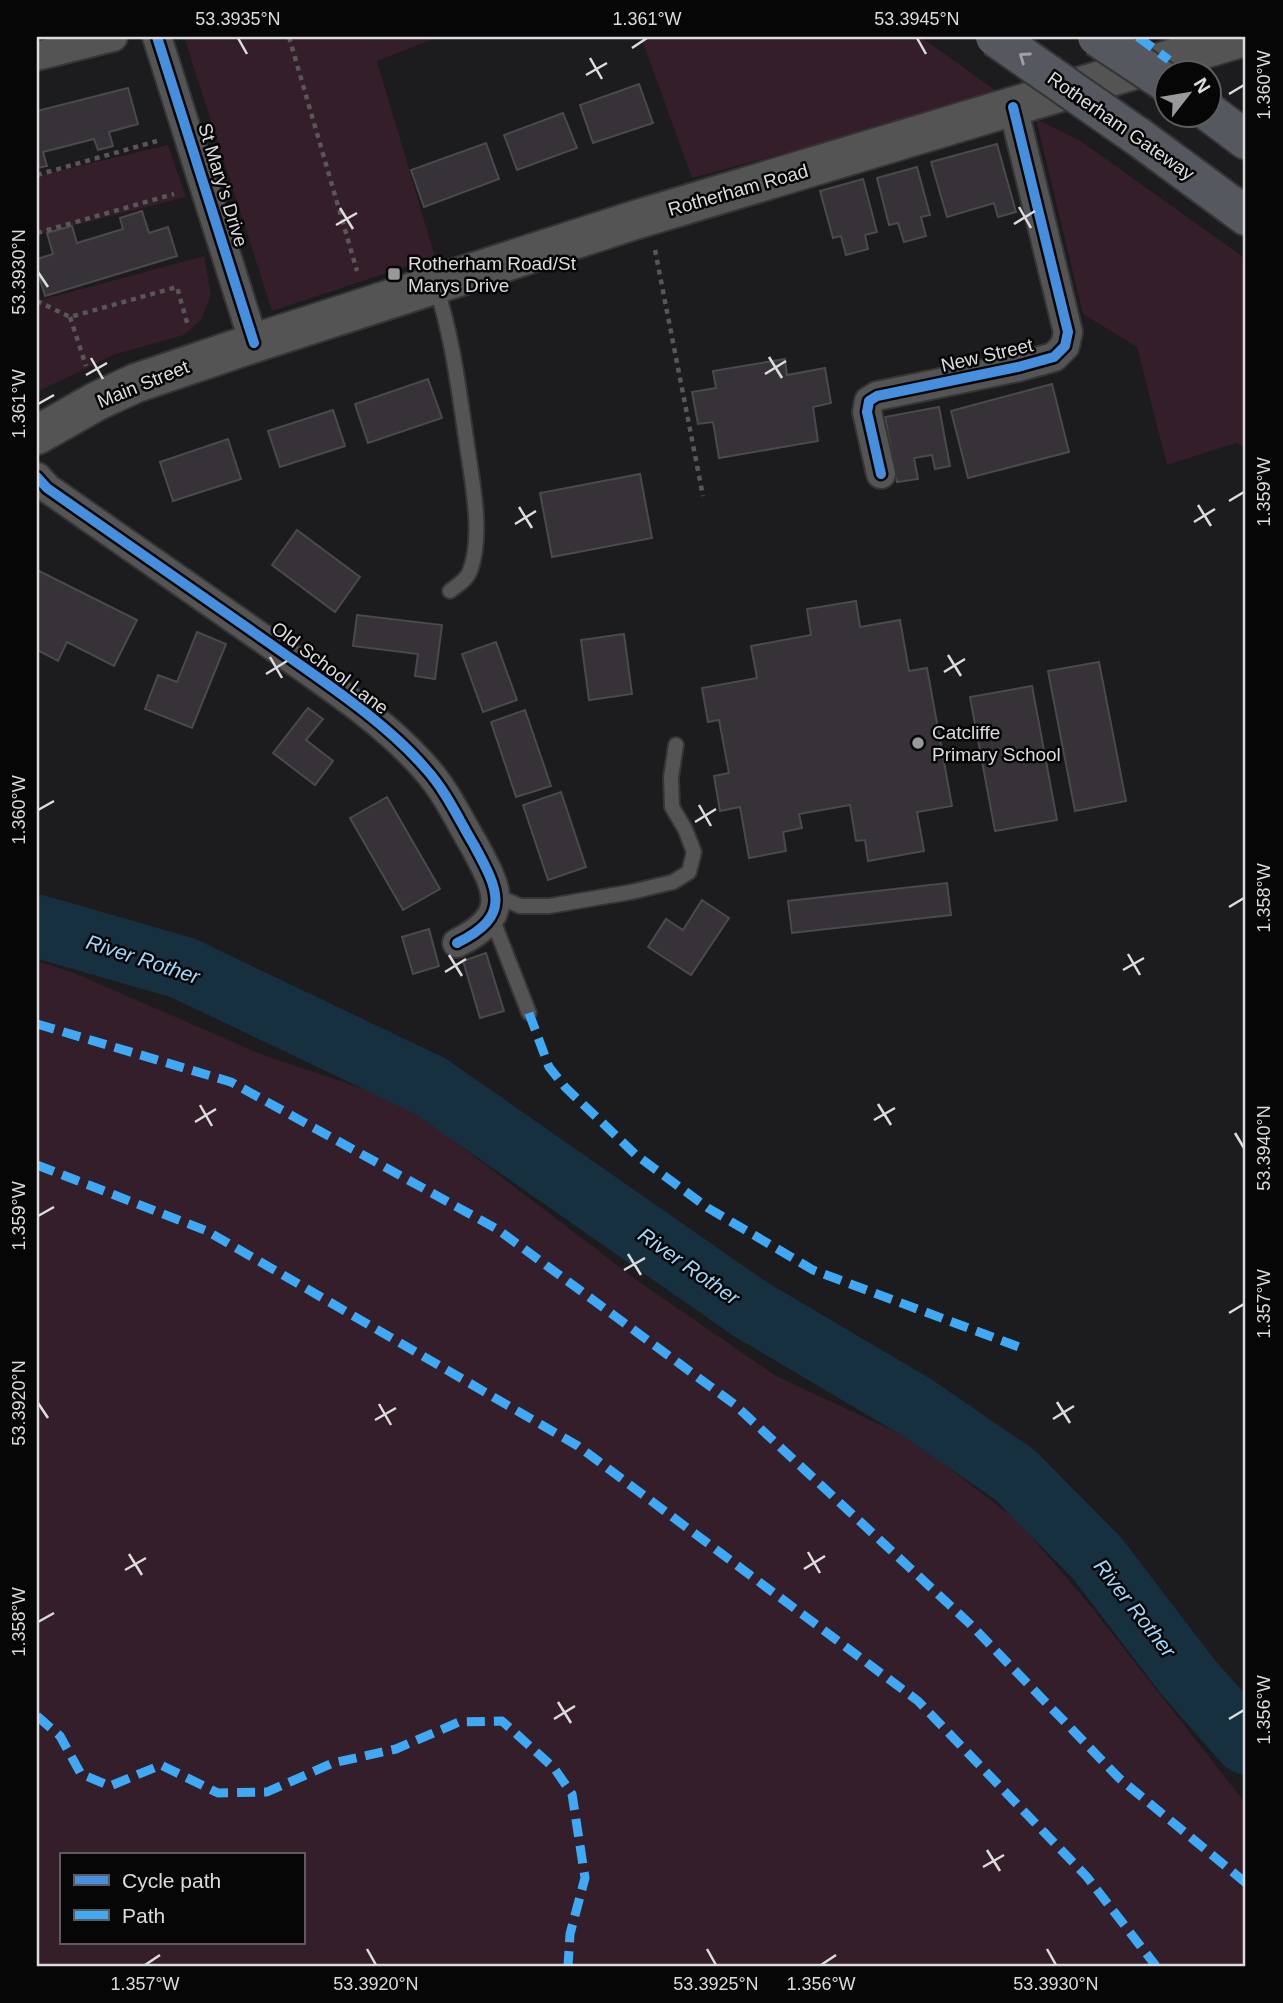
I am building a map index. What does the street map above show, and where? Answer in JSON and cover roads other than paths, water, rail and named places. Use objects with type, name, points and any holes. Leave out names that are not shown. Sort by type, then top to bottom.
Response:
[{"type":"highway","name":"Rotherham Gateway","points":[[995,37],[1246,216]]},
{"type":"highway","points":[[1097,37],[1154,75]]},
{"type":"highway","points":[[1224,124],[1246,140]]},
{"type":"main road","name":"Rotherham Road","points":[[254,344],[635,220],[1234,40]]},
{"type":"main road","name":"Main Street","points":[[37,435],[97,401],[136,383],[254,344]]},
{"type":"street","points":[[37,56],[113,37]]},
{"type":"street","name":"St Mary's Drive","points":[[157,37],[254,344]]},
{"type":"street","name":"New Street","points":[[881,474],[867,412],[869,401],[877,396],[1054,358],[1065,346],[1068,332],[1013,107]]},
{"type":"street","name":"Old School Lane","points":[[37,477],[58,496],[323,682],[397,740],[427,770],[451,804],[487,869],[494,907]]},
{"type":"street","points":[[457,943],[477,933],[494,907]]},
{"type":"lane","points":[[436,285],[451,345],[474,494],[476,546],[471,570],[463,582],[450,591]]},
{"type":"lane","points":[[529,1013],[494,907],[549,906],[631,892],[673,882],[689,872],[694,852],[672,807],[671,777],[676,745]]},
{"type":"waterway","name":"River Rother","points":[[37,926],[183,968],[430,1086],[750,1309],[916,1407],[1015,1475],[1097,1558],[1188,1677],[1246,1743]]},
{"type":"place","name":"Rotherham Road/St Marys Drive","points":[[394,274]]},
{"type":"place","name":"Catcliffe Primary School","points":[[918,743]]}]
